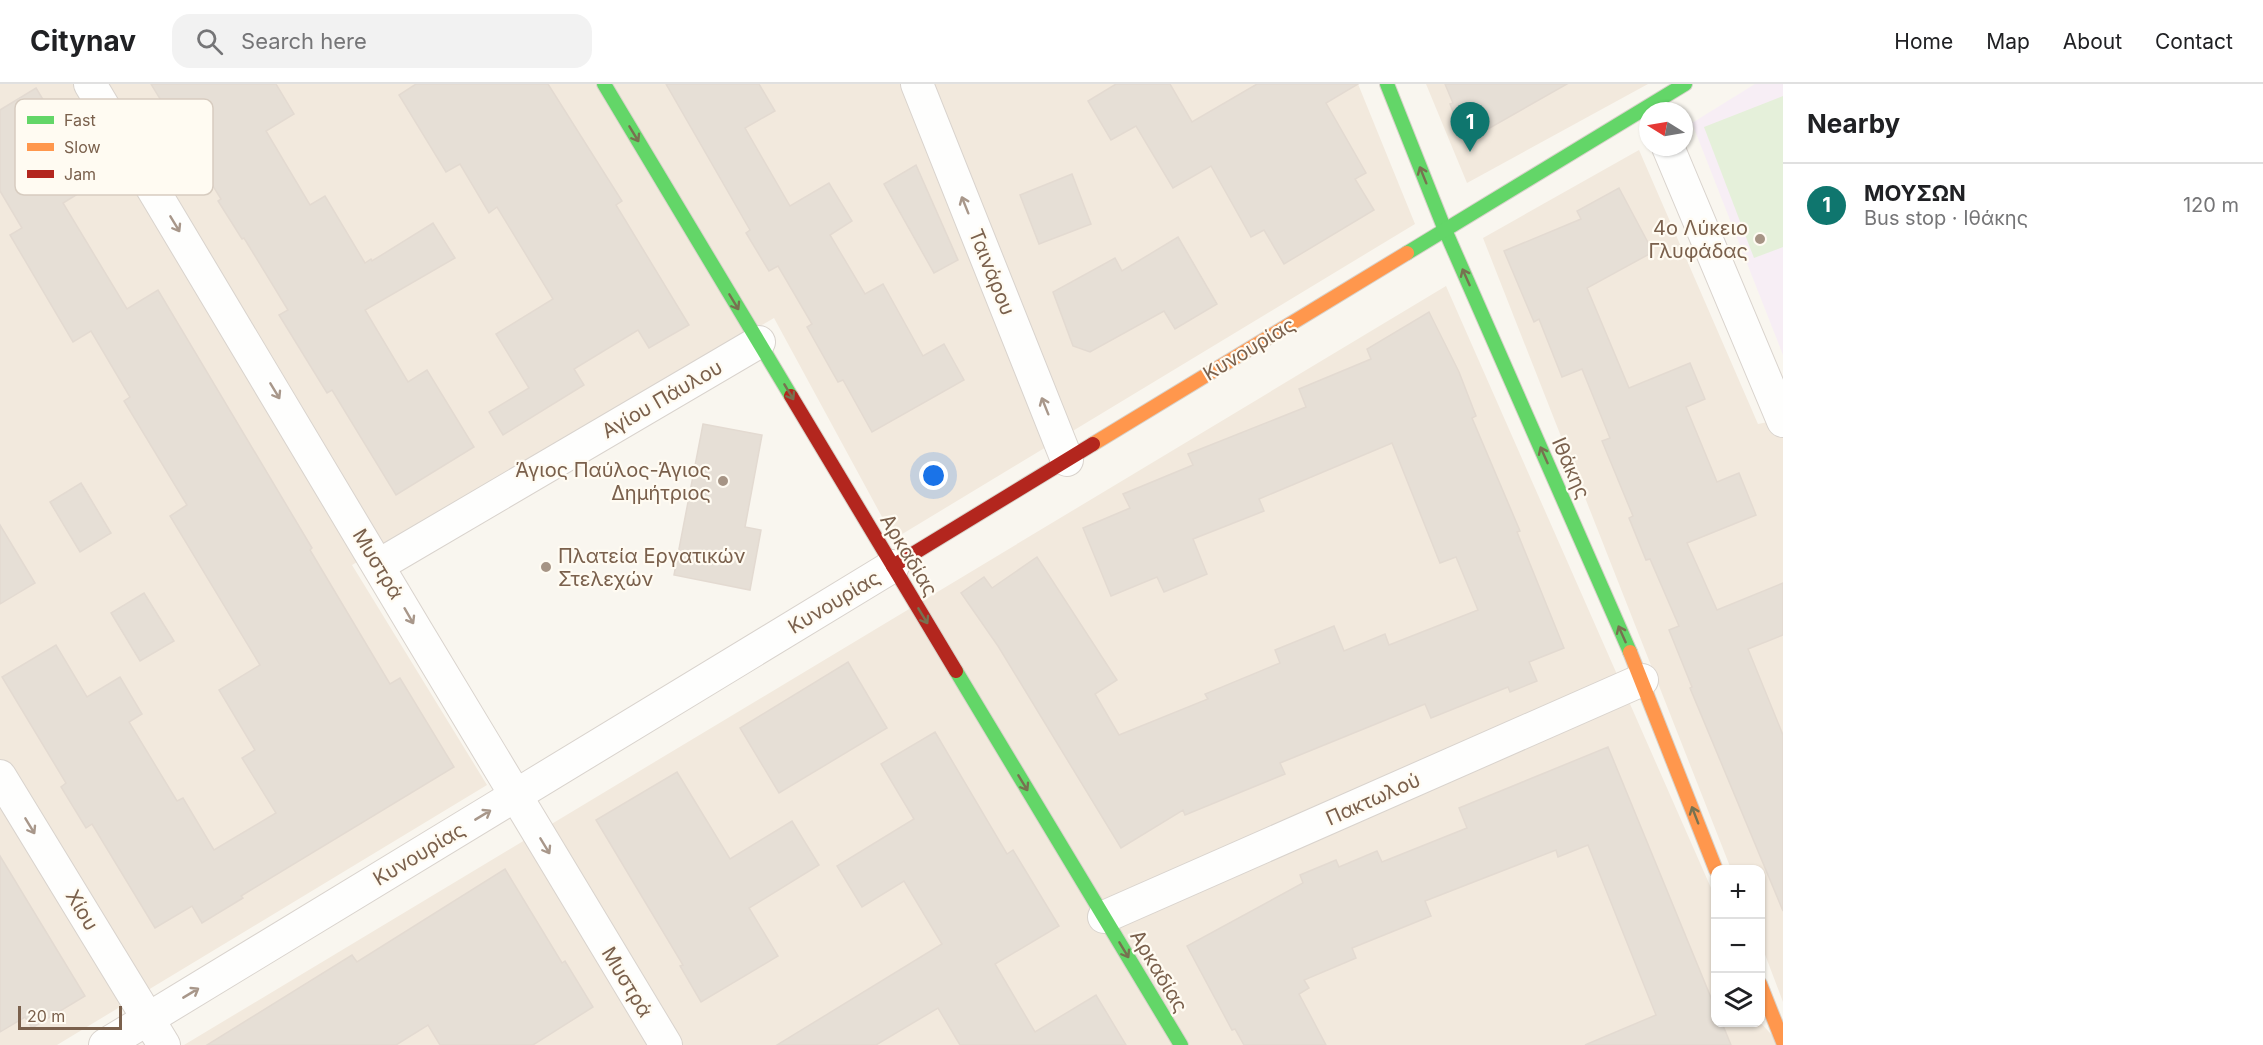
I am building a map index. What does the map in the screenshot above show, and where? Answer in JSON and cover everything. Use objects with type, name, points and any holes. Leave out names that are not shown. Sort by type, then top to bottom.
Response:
[{"type":"street","name":"Μυστρά","points":[[90,84],[99,99]]},
{"type":"street","name":"Αρκαδίας","points":[[604,84],[1180,1045]]},
{"type":"street","name":"Ταινάρου","points":[[917,84],[1067,460]]},
{"type":"street","name":"Ιθάκης","points":[[1387,84],[1445,230],[1642,680],[1714,865]]},
{"type":"street","name":"Κυνουρίας","points":[[1660,102],[1686,84]]},
{"type":"street","name":"Κυνουρίας","points":[[105,1045],[156,1032],[515,796],[1445,230],[1639,116]]},
{"type":"street","points":[[1672,156],[1782,414]]},
{"type":"street","name":"Μυστρά","points":[[157,195],[666,1045]]},
{"type":"street","name":"Αγίου Πάυλου","points":[[379,566],[759,342]]},
{"type":"street","name":"Πακτωλού","points":[[1104,917],[1642,680]]},
{"type":"street","name":"Χίου","points":[[0,776],[156,1032]]},
{"type":"street","points":[[1765,995],[1783,1042]]},
{"type":"shaded area","points":[[0,84],[1358,84],[1415,224],[894,539],[774,318],[352,565],[487,785],[57,1045],[0,1045]]},
{"type":"shaded area","points":[[1426,84],[1648,84],[1467,183]]},
{"type":"shaded area","name":"4ο Λύκειο Γλυφάδας","points":[[1755,84],[1783,84],[1783,355],[1693,126],[1693,122]]},
{"type":"shaded area","points":[[1639,150],[1639,156],[1642,156],[1758,424],[1783,419],[1783,1002],[1765,955],[1765,865],[1729,865],[1483,238]]},
{"type":"shaded area","points":[[1446,286],[1711,888],[1711,1027],[1765,1027],[1781,1045],[184,1045]]},
{"type":"green space","name":"4ο Λύκειο Γλυφάδας","points":[[1783,96],[1783,247],[1754,258],[1704,127]]},
{"type":"building","points":[[151,84],[276,84],[294,114],[266,131],[310,205],[325,196],[365,263],[371,259],[372,261],[433,223],[455,258],[365,310],[408,382],[427,370],[474,447],[396,495],[332,390],[327,393],[279,315],[288,310],[244,238],[242,239],[218,201],[221,199],[213,186],[213,99],[160,99]]},
{"type":"building","points":[[416,84],[548,84],[622,201],[616,205],[689,325],[649,348],[638,330],[574,369],[584,385],[503,435],[489,412],[529,388],[496,334],[553,299],[497,207],[489,213],[460,164],[446,172],[399,95]]},
{"type":"building","points":[[666,84],[759,84],[775,111],[745,128],[790,206],[829,183],[852,221],[830,235],[865,294],[883,284],[923,356],[944,344],[964,380],[872,432],[843,380],[838,382],[807,327],[812,324],[778,266],[769,271],[746,233],[750,230]]},
{"type":"building","points":[[1116,84],[1170,84],[1192,122],[1257,84],[1358,84],[1326,103],[1366,173],[1355,179],[1374,210],[1284,264],[1264,230],[1251,237],[1211,166],[1173,188],[1136,126],[1111,140],[1088,101]]},
{"type":"building","points":[[1445,84],[1567,84],[1465,142]]},
{"type":"building","points":[[36,88],[43,99],[18,99]]},
{"type":"building","points":[[15,101],[15,195],[76,195],[63,203],[127,309],[158,290],[390,684],[400,678],[454,767],[241,896],[243,898],[202,923],[192,906],[155,928],[92,824],[86,828],[61,787],[66,783],[2,677],[56,645],[87,697],[120,677],[142,714],[129,722],[177,801],[183,798],[214,850],[276,813],[242,758],[255,750],[219,690],[260,665],[170,516],[187,505],[124,401],[130,397],[91,331],[73,342],[10,235],[22,228],[0,191],[0,110]]},
{"type":"building","points":[[916,165],[958,260],[934,273],[884,184]]},
{"type":"building","points":[[1072,174],[1091,224],[1039,244],[1020,195]]},
{"type":"building","points":[[1619,188],[1653,252],[1587,288],[1629,388],[1690,363],[1705,399],[1686,407],[1717,482],[1739,473],[1756,515],[1687,543],[1717,610],[1783,583],[1783,635],[1748,649],[1783,735],[1783,911],[1690,688],[1692,687],[1669,630],[1679,626],[1650,559],[1646,560],[1629,518],[1633,516],[1602,441],[1610,438],[1582,369],[1562,377],[1539,319],[1534,322],[1504,251],[1581,219],[1577,211]]},
{"type":"building","points":[[1178,237],[1217,304],[1175,329],[1164,311],[1090,352],[1073,346],[1053,292],[1115,258],[1122,271]]},
{"type":"building","points":[[1429,312],[1459,372],[1476,416],[1472,418],[1520,531],[1517,532],[1564,648],[1529,662],[1537,681],[1510,692],[1508,687],[1431,718],[1425,704],[1280,763],[1285,774],[1185,815],[1183,810],[1121,848],[998,646],[961,593],[984,577],[992,588],[1037,557],[1117,680],[1095,694],[1119,735],[1208,699],[1205,694],[1280,663],[1275,650],[1334,626],[1344,651],[1385,634],[1389,645],[1478,610],[1456,557],[1440,563],[1392,443],[1259,499],[1264,511],[1193,539],[1207,574],[1164,592],[1157,577],[1111,596],[1083,528],[1130,508],[1123,494],[1193,465],[1188,454],[1306,407],[1299,389],[1371,359],[1367,349]]},
{"type":"building","name":"Άγιος Παύλος-Άγιος Δημήτριος","points":[[703,424],[762,435],[745,527],[761,530],[750,590],[674,575]]},
{"type":"building","points":[[81,483],[111,533],[80,552],[50,502]]},
{"type":"building","points":[[0,525],[35,583],[0,604]]},
{"type":"building","points":[[144,593],[174,641],[140,661],[111,613]]},
{"type":"building","points":[[848,662],[887,728],[779,793],[740,728]]},
{"type":"building","points":[[935,732],[1007,854],[1013,850],[1059,926],[995,964],[1035,1032],[1096,995],[1126,1045],[960,1045],[938,1008],[876,1045],[777,1045],[942,944],[904,881],[862,907],[837,866],[914,819],[881,764]]},
{"type":"building","points":[[1608,747],[1711,998],[1711,1027],[1724,1027],[1731,1045],[1585,1045],[1656,1015],[1588,845],[1558,857],[1556,850],[1425,901],[1431,916],[1352,948],[1356,958],[1304,980],[1309,988],[1299,994],[1326,1045],[1244,1045],[1235,1029],[1232,1030],[1187,946],[1303,883],[1300,875],[1336,860],[1339,867],[1377,851],[1382,862],[1467,828],[1459,808]]},
{"type":"building","points":[[677,772],[730,859],[792,821],[819,865],[749,908],[778,956],[701,1002],[680,966],[683,965],[596,820]]},
{"type":"building","points":[[0,856],[85,996],[32,1028],[25,1017],[0,1032]]},
{"type":"building","points":[[505,869],[562,963],[565,961],[593,1007],[533,1045],[440,1045],[428,1025],[396,1045],[207,1045],[352,955],[357,962]]},
{"type":"traffic: fast","points":[[604,84],[791,396]]},
{"type":"traffic: fast","points":[[1387,84],[1445,230],[1630,652]]},
{"type":"traffic: fast","points":[[1407,253],[1685,84]]},
{"type":"traffic: fast","points":[[956,671],[1181,1045]]},
{"type":"traffic: slow","points":[[1093,444],[1407,253]]},
{"type":"traffic: slow","points":[[1630,652],[1714,865]]},
{"type":"traffic: slow","points":[[1765,997],[1783,1042]]},
{"type":"traffic: jam","points":[[791,396],[956,671]]},
{"type":"traffic: jam","points":[[893,566],[1093,444]]},
{"type":"place","name":"ΜΟΥΣΩΝ","points":[[1470,152]]},
{"type":"place","name":"4ο Λύκειο Γλυφάδας","points":[[1760,239]]},
{"type":"place","name":"Άγιος Παύλος-Άγιος Δημήτριος","points":[[723,481]]},
{"type":"place","name":"Πλατεία Εργατικών Στελεχών","points":[[546,567]]}]
